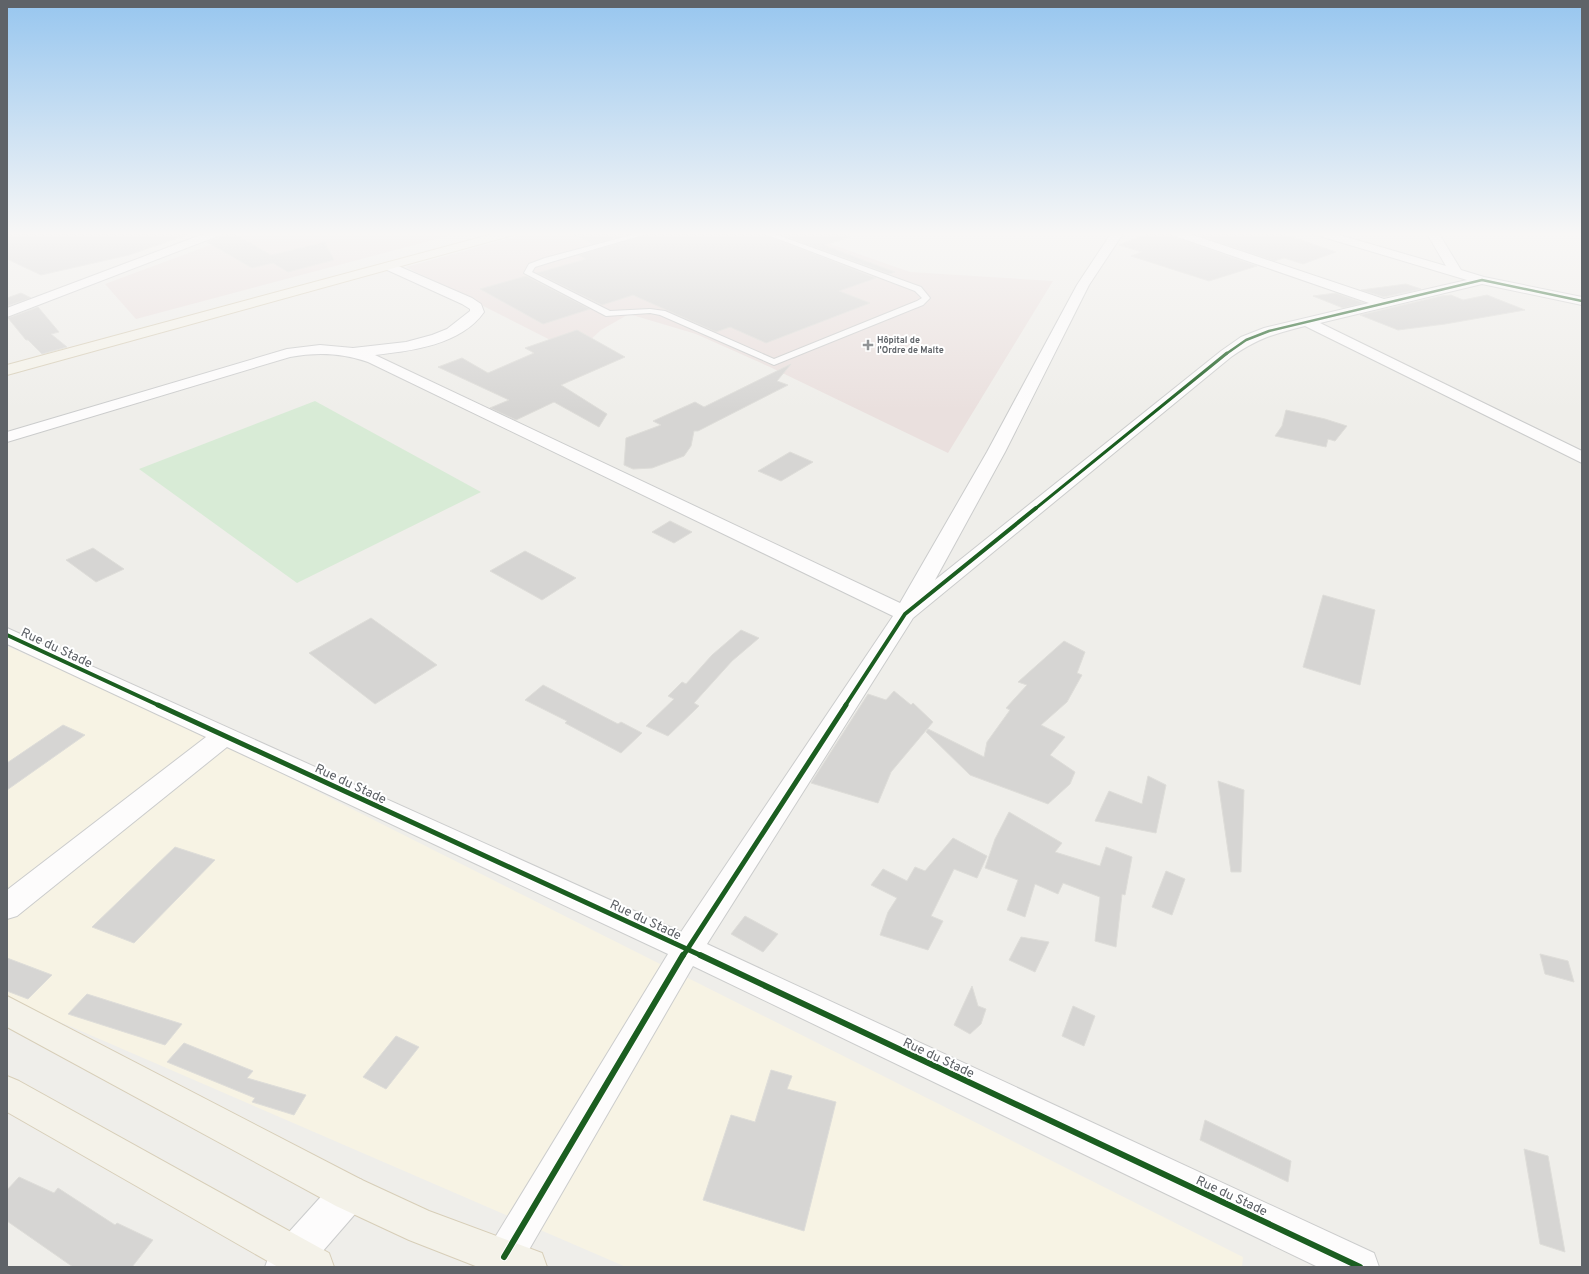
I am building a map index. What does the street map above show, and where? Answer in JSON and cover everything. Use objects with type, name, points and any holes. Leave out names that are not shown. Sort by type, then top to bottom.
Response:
[{"type":"main road","points":[[7,363],[269,291]]},
{"type":"main road","points":[[7,370],[296,291]]},
{"type":"main road","points":[[7,1011],[349,1193],[422,1227],[516,1262]]},
{"type":"main road","points":[[7,1093],[298,1263]]},
{"type":"street","points":[[7,313],[64,291]]},
{"type":"street","points":[[7,437],[287,353],[315,348],[354,352],[411,345],[432,340],[455,330],[470,320],[477,312],[476,307],[467,301],[446,291]]},
{"type":"street","points":[[516,1262],[687,949],[905,614],[996,452],[1080,291]]},
{"type":"street","points":[[1348,291],[1382,303]]},
{"type":"street","points":[[905,614],[1226,354],[1246,340],[1269,331],[1305,321],[1432,291]]},
{"type":"street","points":[[1537,291],[1582,301]]},
{"type":"street","points":[[1305,321],[1582,458]]},
{"type":"street","points":[[354,352],[387,366],[905,614]]},
{"type":"street","name":"Rue du Stade","points":[[7,635],[687,949],[1360,1267]]},
{"type":"street","points":[[7,907],[225,735]]},
{"type":"street","points":[[298,1263],[349,1193]]},
{"type":"lane","points":[[566,291],[609,314],[650,311],[662,313],[774,362],[920,303],[926,298],[921,291]]},
{"type":"shaded area","points":[[112,291],[240,291],[136,319]]},
{"type":"shaded area","name":"Hôpital de l'Ordre de Malte","points":[[454,291],[1047,291],[948,453],[770,367],[696,334],[629,314],[601,330],[576,353]]},
{"type":"shaded area","points":[[7,646],[193,729],[1243,1257],[1242,1267],[626,1267],[7,999]]},
{"type":"green space","points":[[315,401],[481,492],[297,583],[139,469]]},
{"type":"building","points":[[484,291],[556,291],[590,309],[543,324]]},
{"type":"building","points":[[574,291],[840,291],[870,303],[766,343],[730,327],[716,332],[633,295],[602,305]]},
{"type":"building","points":[[1366,291],[1410,291],[1384,297]]},
{"type":"building","points":[[21,293],[31,298],[7,306],[7,298]]},
{"type":"building","points":[[1336,293],[1364,303],[1343,308],[1313,296]]},
{"type":"building","points":[[1451,295],[1463,300],[1487,295],[1525,310],[1445,324],[1398,330],[1360,315],[1441,296]]},
{"type":"building","points":[[38,307],[59,332],[51,334],[67,347],[42,354],[28,340],[26,340],[8,318]]},
{"type":"building","points":[[577,330],[625,357],[561,385],[607,414],[599,427],[554,402],[516,420],[490,408],[509,400],[438,367],[462,358],[488,373],[534,353],[525,348]]},
{"type":"building","points":[[791,364],[777,381],[788,385],[698,431],[694,431],[691,446],[684,456],[652,468],[633,469],[624,465],[626,438],[661,425],[653,421],[695,402],[704,407]]},
{"type":"building","points":[[1286,410],[1347,426],[1335,441],[1328,439],[1326,447],[1275,436],[1282,426]]},
{"type":"building","points":[[790,452],[813,462],[781,481],[758,471]]},
{"type":"building","points":[[670,521],[692,532],[674,543],[652,532]]},
{"type":"building","points":[[93,548],[124,569],[96,582],[66,560]]},
{"type":"building","points":[[525,551],[576,578],[542,600],[490,571]]},
{"type":"building","points":[[1323,595],[1375,610],[1360,685],[1303,667]]},
{"type":"building","points":[[371,618],[437,665],[375,704],[309,653]]},
{"type":"building","points":[[741,630],[759,638],[732,661],[694,703],[699,706],[668,736],[646,726],[674,699],[668,696],[682,682],[686,684],[712,655]]},
{"type":"building","points":[[1064,641],[1085,652],[1077,673],[1082,675],[1067,702],[1041,725],[1065,737],[1050,755],[1075,772],[1070,784],[1048,804],[970,775],[926,732],[928,729],[984,757],[987,742],[1010,710],[1006,708],[1027,685],[1018,682]]},
{"type":"building","points":[[543,685],[618,724],[621,722],[642,733],[621,753],[565,723],[567,721],[525,700]]},
{"type":"building","points":[[894,691],[911,705],[913,703],[933,722],[891,772],[878,803],[811,783],[868,694],[886,700]]},
{"type":"building","points":[[63,725],[85,735],[7,790],[7,763]]},
{"type":"building","points":[[1148,776],[1166,785],[1156,833],[1095,821],[1109,791],[1142,804]]},
{"type":"building","points":[[1218,781],[1244,790],[1241,872],[1231,872]]},
{"type":"building","points":[[1009,812],[1062,843],[1055,852],[1100,866],[1106,847],[1132,857],[1125,895],[1122,894],[1116,947],[1095,941],[1100,897],[1063,883],[1058,894],[1035,884],[1025,917],[1007,910],[1018,880],[985,868],[995,839]]},
{"type":"building","points":[[953,838],[987,856],[977,878],[954,869],[931,916],[943,921],[928,950],[880,935],[888,912],[897,898],[871,885],[883,869],[907,881],[915,867],[925,871]]},
{"type":"building","points":[[175,847],[215,860],[134,943],[92,927]]},
{"type":"building","points":[[1166,871],[1185,879],[1172,915],[1152,907]]},
{"type":"building","points":[[745,916],[778,934],[763,952],[731,934]]},
{"type":"building","points":[[1021,937],[1049,942],[1035,972],[1009,960]]},
{"type":"building","points":[[1540,954],[1568,961],[1574,982],[1545,974]]},
{"type":"building","points":[[7,958],[52,975],[28,999],[7,991]]},
{"type":"building","points":[[972,986],[978,1006],[986,1009],[981,1024],[970,1034],[954,1025]]},
{"type":"building","points":[[87,994],[182,1024],[165,1045],[68,1014]]},
{"type":"building","points":[[1073,1006],[1095,1016],[1084,1046],[1062,1036]]},
{"type":"building","points":[[396,1036],[419,1047],[386,1089],[363,1077]]},
{"type":"building","points":[[184,1043],[253,1071],[247,1078],[306,1095],[294,1115],[252,1102],[255,1098],[167,1062]]},
{"type":"building","points":[[771,1070],[792,1076],[787,1089],[836,1102],[804,1231],[703,1200],[731,1115],[755,1122]]},
{"type":"building","points":[[1205,1120],[1291,1161],[1288,1182],[1200,1140]]},
{"type":"building","points":[[1524,1149],[1548,1156],[1565,1252],[1540,1244]]},
{"type":"building","points":[[19,1177],[54,1193],[58,1188],[115,1225],[117,1223],[153,1240],[132,1267],[73,1267],[7,1221],[7,1190]]},
{"type":"cycle path","points":[[504,1257],[687,949],[905,614],[1226,354],[1246,340],[1269,331],[1434,291]]},
{"type":"cycle path","points":[[1537,291],[1582,301]]},
{"type":"cycle path","points":[[7,635],[687,949],[1360,1267]]},
{"type":"place","name":"Hôpital de l'Ordre de Malte","points":[[868,345]]}]
